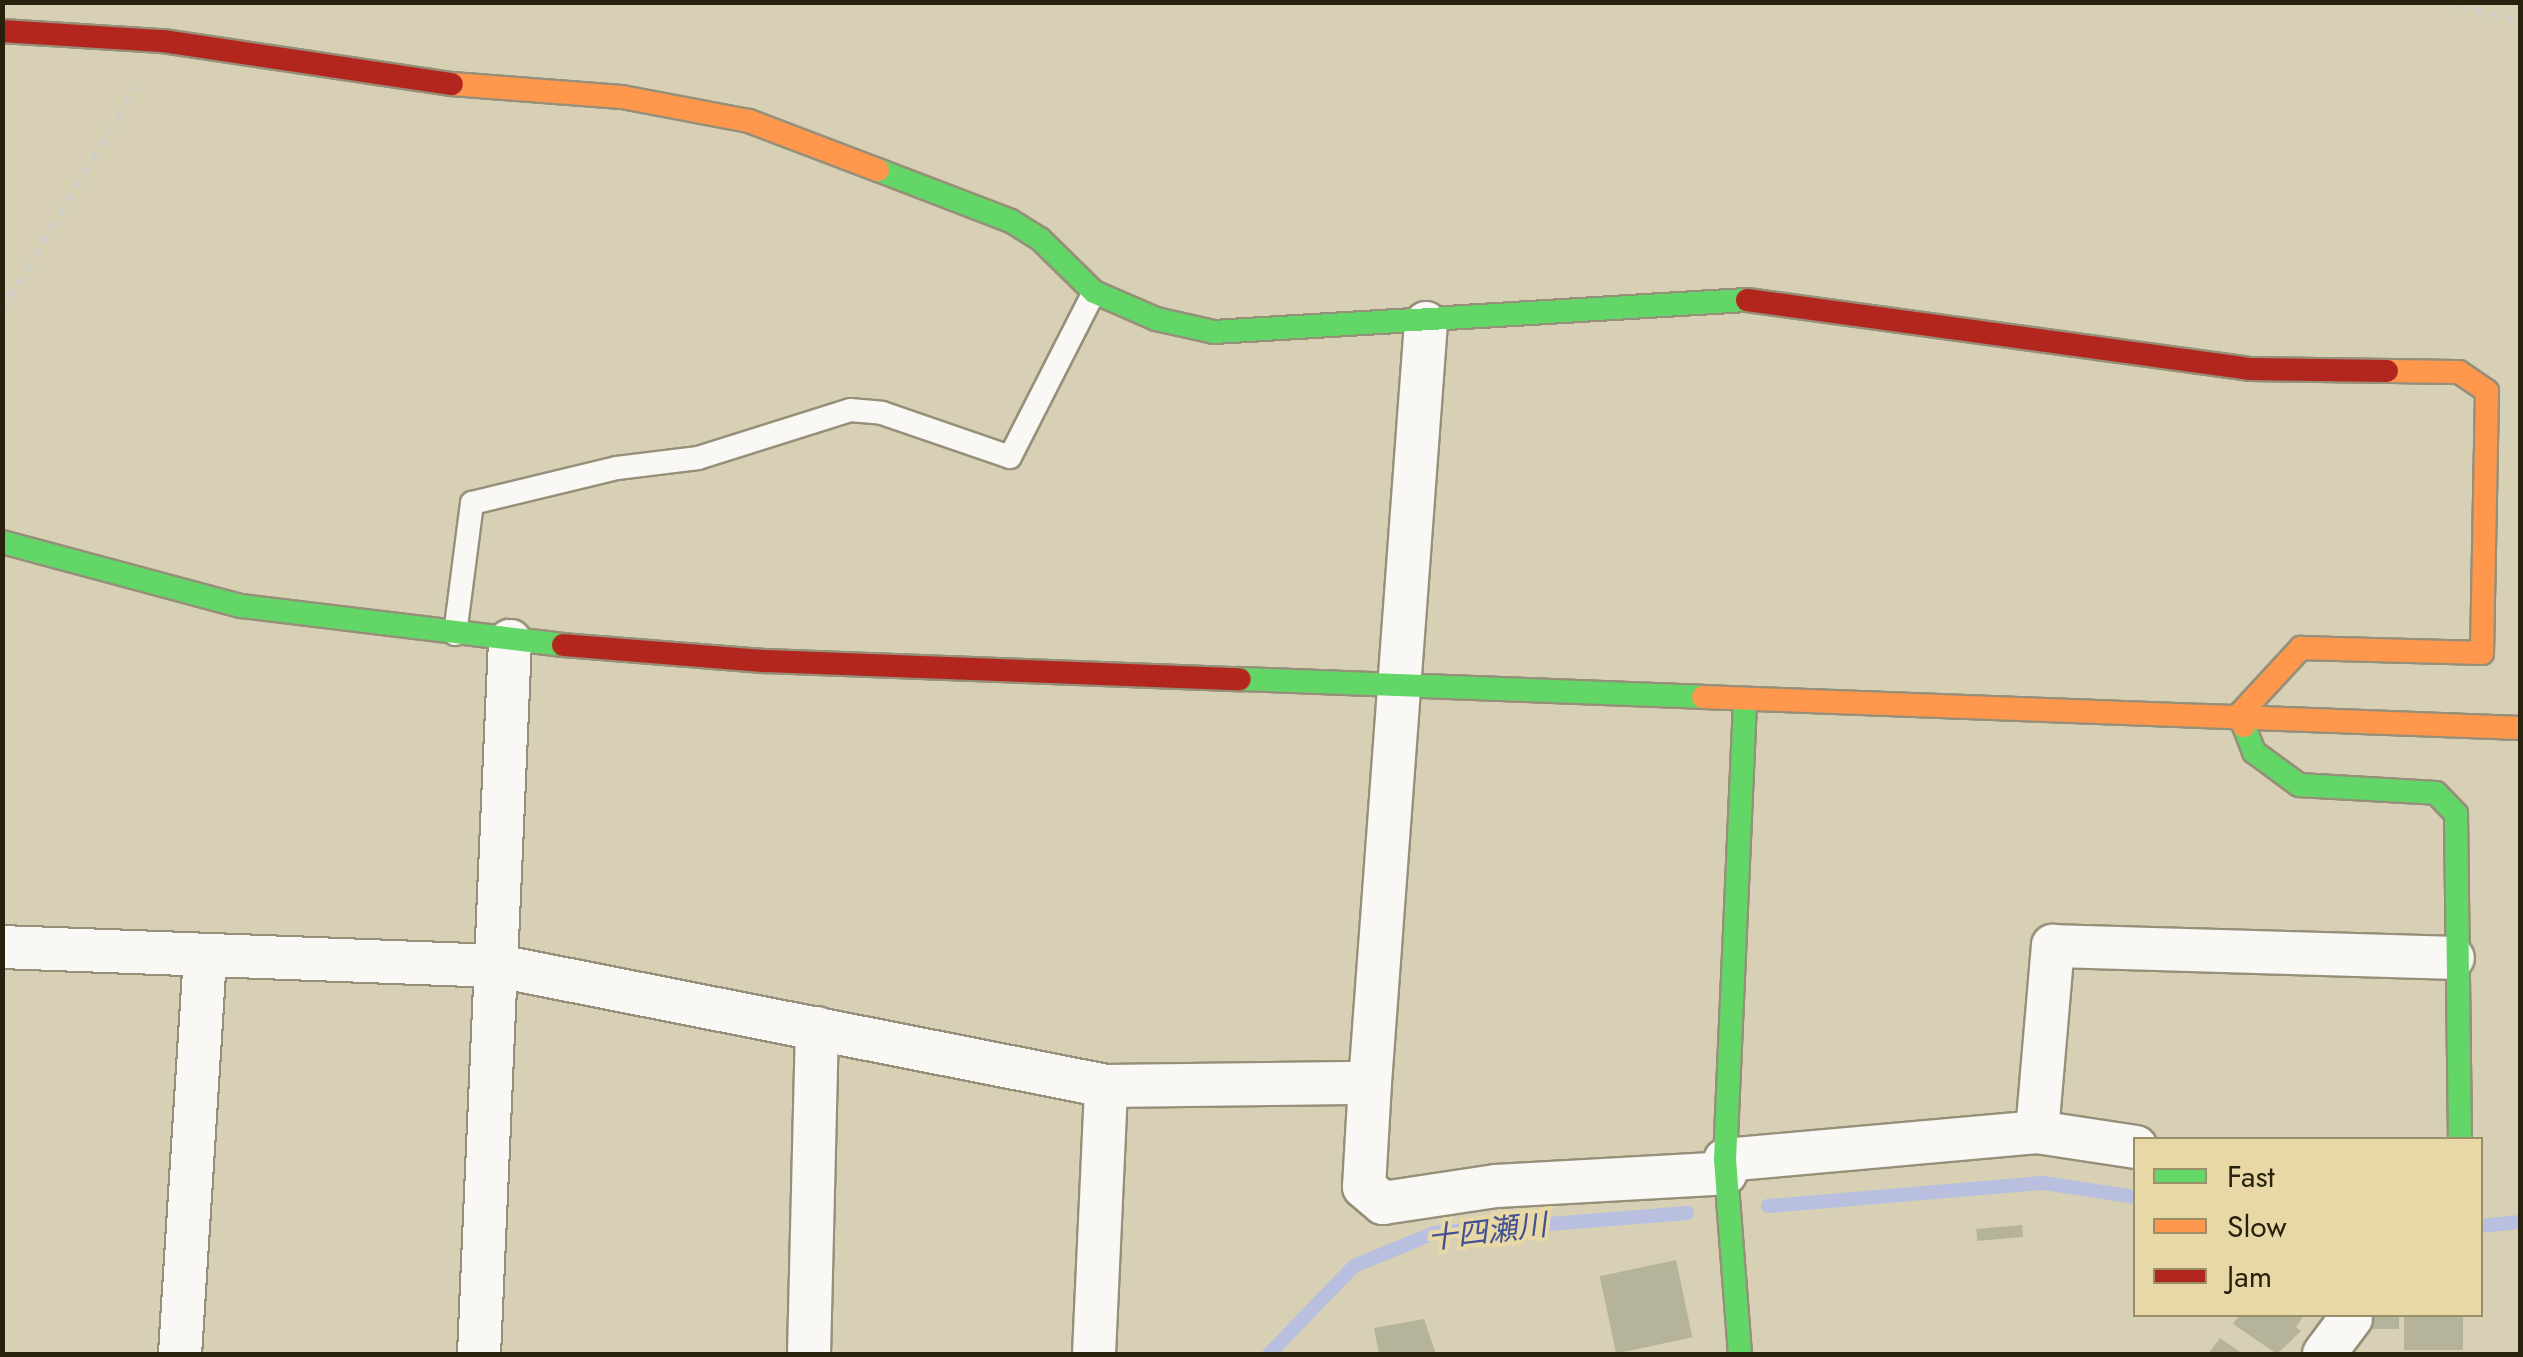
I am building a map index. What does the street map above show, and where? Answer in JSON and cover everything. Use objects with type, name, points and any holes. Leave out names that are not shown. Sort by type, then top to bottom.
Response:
[{"type":"street","points":[[2,31],[163,40],[522,94],[622,98],[748,121],[1011,221],[1040,239],[1094,292],[1156,319],[1214,332],[1426,323],[1754,300],[2250,368],[2459,372],[2487,391],[2482,653],[2301,648],[2240,714]]},
{"type":"street","points":[[1426,323],[1364,1187],[1383,1203],[1496,1186],[2037,1132],[2133,1147]]},
{"type":"street","points":[[2,542],[241,606],[510,641],[764,661],[2240,714],[2520,728]]},
{"type":"street","points":[[479,1354],[510,641]]},
{"type":"street","points":[[1740,1354],[1726,1166],[1745,699]]},
{"type":"street","points":[[2240,714],[2254,752],[2299,785],[2436,792],[2456,814],[2453,958],[2460,1137]]},
{"type":"street","points":[[2,946],[498,966],[1106,1086],[1370,1083]]},
{"type":"street","points":[[2037,1132],[2052,946],[2453,958]]},
{"type":"street","points":[[180,1354],[205,955]]},
{"type":"street","points":[[809,1354],[817,1028]]},
{"type":"street","points":[[1094,1354],[1106,1086]]},
{"type":"street","points":[[2324,1354],[2351,1318]]},
{"type":"lane","points":[[455,634],[472,503],[618,468],[698,458],[850,410],[882,412],[1010,457],[1094,292]]},
{"type":"path","points":[[2443,2],[2520,22]]},
{"type":"path","points":[[2,311],[163,40]]},
{"type":"building","points":[[2022,1225],[2023,1237],[1977,1241],[1976,1229]]},
{"type":"building","points":[[1676,1260],[1692,1337],[1616,1353],[1600,1276]]},
{"type":"building","points":[[2238,1317],[2303,1317],[2296,1327],[2301,1331],[2277,1354],[2233,1324]]},
{"type":"building","points":[[2372,1317],[2399,1317],[2399,1329],[2372,1329]]},
{"type":"building","points":[[2404,1317],[2463,1317],[2463,1350],[2404,1350]]},
{"type":"building","points":[[1424,1319],[1436,1354],[1379,1354],[1374,1328]]},
{"type":"building","points":[[2220,1338],[2243,1354],[2208,1354]]},
{"type":"waterway","name":"十四瀬川","points":[[1768,1206],[2044,1183],[2133,1197]]},
{"type":"waterway","name":"十四瀬川","points":[[1269,1354],[1354,1266],[1434,1233],[1687,1213]]},
{"type":"waterway","name":"十四瀬川","points":[[2483,1226],[2520,1222]]},
{"type":"traffic: fast","points":[[878,170],[1011,221],[1040,239],[1094,292],[1156,319],[1214,332],[1747,300]]},
{"type":"traffic: fast","points":[[2,542],[241,606],[563,645]]},
{"type":"traffic: fast","points":[[1240,679],[1703,697]]},
{"type":"traffic: fast","points":[[1740,1354],[1725,1160],[1745,699]]},
{"type":"traffic: fast","points":[[2244,726],[2254,752],[2299,785],[2436,793],[2456,814],[2460,1137]]},
{"type":"traffic: slow","points":[[452,84],[622,97],[749,121],[878,170]]},
{"type":"traffic: slow","points":[[2244,726],[2240,714],[2301,648],[2482,653],[2487,391],[2459,372],[2387,371]]},
{"type":"traffic: slow","points":[[1703,697],[2520,728]]},
{"type":"traffic: jam","points":[[2,31],[163,41],[452,84]]},
{"type":"traffic: jam","points":[[1747,300],[2250,369],[2387,371]]},
{"type":"traffic: jam","points":[[563,645],[764,661],[1240,679]]}]
